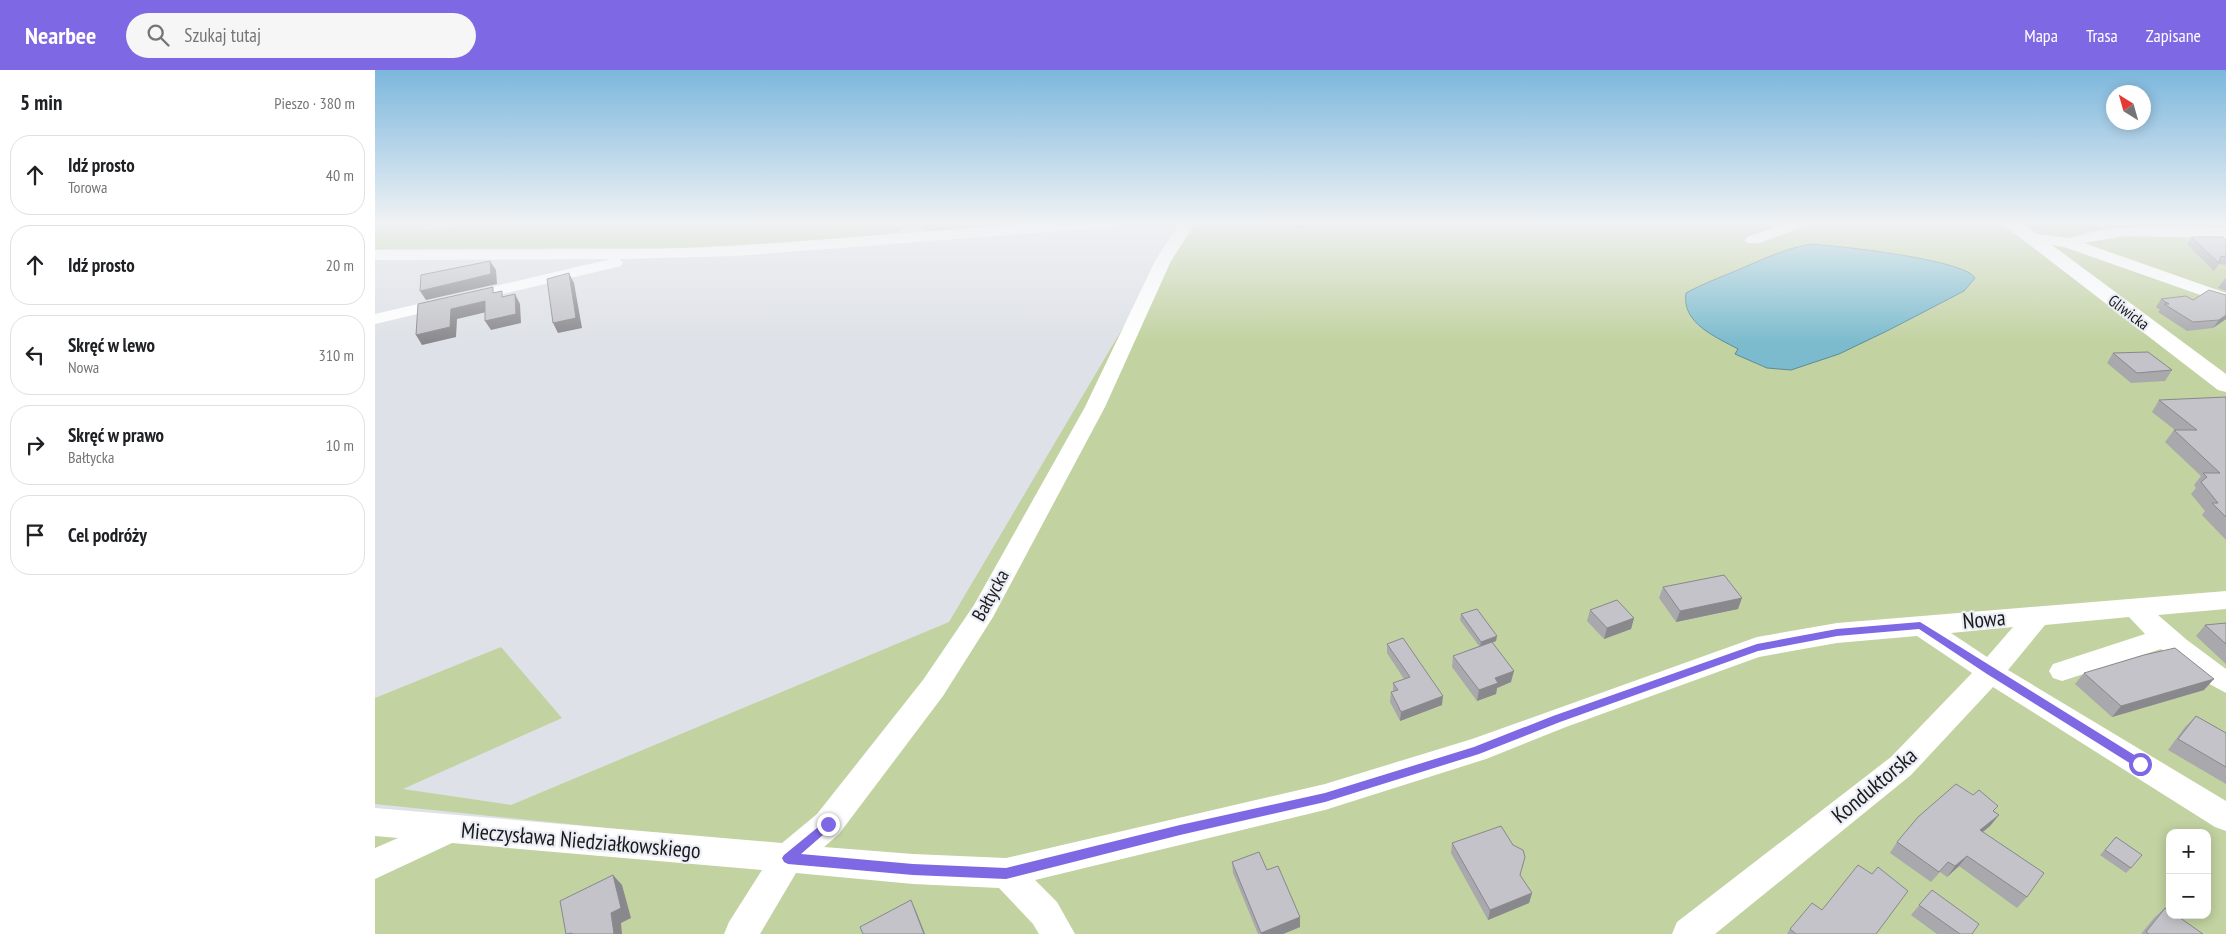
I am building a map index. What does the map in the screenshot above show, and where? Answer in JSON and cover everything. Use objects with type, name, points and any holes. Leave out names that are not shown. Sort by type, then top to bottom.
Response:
[{"type":"main road","name":"Gliwicka","points":[[2063,262],[2226,385]]},
{"type":"street","points":[[375,319],[620,262]]},
{"type":"street","name":"Bałtycka","points":[[741,934],[788,858],[828,824],[933,688],[984,610],[1095,407],[1163,262]]},
{"type":"street","points":[[2123,262],[2226,299]]},
{"type":"street","name":"Nowa","points":[[788,858],[913,869],[1006,873],[1180,830],[1325,797],[1476,750],[1556,719],[1757,647],[1837,632],[2226,600]]},
{"type":"street","points":[[2134,607],[2164,638],[2198,665],[2226,682]]},
{"type":"street","name":"Konduktorska","points":[[1689,934],[1901,766],[1990,672],[2039,616]]},
{"type":"street","points":[[1920,625],[1990,672],[2226,816]]},
{"type":"street","points":[[2062,672],[2164,638]]},
{"type":"street","name":"Mieczysława Niedziałkowskiego","points":[[375,822],[788,858]]},
{"type":"street","points":[[375,864],[450,828]]},
{"type":"street","points":[[1006,873],[1045,913],[1058,934]]},
{"type":"green space","points":[[1162,262],[2226,262],[2226,934],[375,934],[375,829],[791,847],[375,804],[375,698],[501,647],[562,718],[403,789],[511,805],[949,622]]},
{"type":"water","points":[[1755,262],[1938,262],[1966,271],[1975,278],[1964,291],[1889,330],[1839,354],[1791,370],[1767,368],[1735,354],[1738,349],[1711,334],[1694,321],[1686,304],[1686,293]]},
{"type":"building","points":[[490,262],[491,274],[420,291],[421,275]]},
{"type":"building","points":[[569,273],[576,318],[553,323],[547,279]]},
{"type":"building","points":[[493,287],[493,293],[502,291],[502,297],[515,294],[516,314],[485,321],[485,301],[451,309],[450,327],[416,335],[418,304]]},
{"type":"building","points":[[2209,290],[2226,295],[2226,315],[2219,320],[2193,322],[2164,304],[2169,304],[2161,299],[2186,296],[2193,300]]},
{"type":"building","points":[[2148,352],[2172,370],[2137,373],[2113,353]]},
{"type":"building","points":[[2226,397],[2226,517],[2212,503],[2218,503],[2201,482],[2207,477],[2203,473],[2220,473],[2174,430],[2197,430],[2159,400]]},
{"type":"building","points":[[1724,575],[1742,598],[1680,611],[1663,587]]},
{"type":"building","points":[[1617,600],[1634,618],[1607,628],[1590,610]]},
{"type":"building","points":[[1477,609],[1497,636],[1481,642],[1461,614]]},
{"type":"building","points":[[2226,623],[2226,644],[2205,625]]},
{"type":"building","points":[[1403,638],[1443,696],[1401,712],[1391,692],[1398,690],[1393,683],[1410,677],[1387,644]]},
{"type":"building","points":[[1492,642],[1514,671],[1495,678],[1498,683],[1479,690],[1453,656]]},
{"type":"building","points":[[2175,648],[2214,679],[2121,706],[2084,673],[2144,655]]},
{"type":"building","points":[[2196,716],[2226,733],[2226,767],[2178,739]]},
{"type":"building","points":[[1956,784],[1973,795],[1979,790],[1998,806],[1993,811],[1999,815],[1980,830],[2044,873],[2027,897],[1967,856],[1955,866],[1948,862],[1939,872],[1897,842],[1918,817]]},
{"type":"building","points":[[1501,826],[1513,845],[1523,850],[1525,857],[1520,875],[1532,893],[1490,910],[1452,843]]},
{"type":"building","points":[[2116,837],[2142,855],[2131,868],[2105,850]]},
{"type":"building","points":[[1259,852],[1267,870],[1278,866],[1300,917],[1261,933],[1232,862]]},
{"type":"building","points":[[1858,865],[1872,874],[1878,867],[1908,891],[1876,934],[1796,934],[1790,929],[1812,903],[1822,910]]},
{"type":"building","points":[[613,875],[621,908],[611,913],[614,934],[566,934],[560,901]]},
{"type":"building","points":[[1932,890],[1979,924],[1972,934],[1960,934],[1919,905]]},
{"type":"building","points":[[911,900],[924,934],[863,934],[860,927]]},
{"type":"building","points":[[2165,908],[2166,919],[2182,919],[2203,934],[2149,934],[2146,932]]},
{"type":"route","points":[[828,824],[788,858],[913,869],[1006,873],[1180,830],[1325,797],[1476,750],[1556,719],[1757,647],[1837,632],[1920,625],[1990,672],[2140,764]]}]
